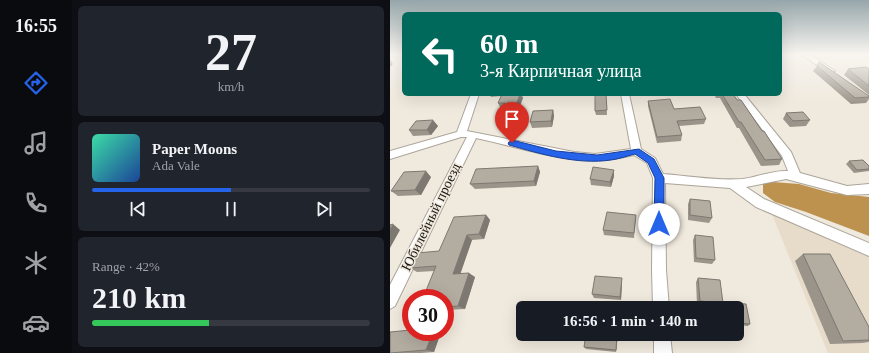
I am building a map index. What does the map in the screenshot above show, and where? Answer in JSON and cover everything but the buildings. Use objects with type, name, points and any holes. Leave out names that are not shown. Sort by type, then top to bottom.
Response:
[{"type":"street","points":[[828,70],[839,78]]},
{"type":"street","name":"Юбилейный проезд","points":[[390,301],[467,134],[475,96]]},
{"type":"street","points":[[625,96],[636,151],[651,161],[659,178],[658,270],[660,301]]},
{"type":"street","points":[[742,96],[787,155],[796,176]]},
{"type":"street","points":[[390,155],[467,134],[556,154],[582,157],[612,157],[636,151]]},
{"type":"street","points":[[659,178],[733,184],[746,183],[775,176],[796,176],[832,188],[858,191],[869,189]]},
{"type":"street","points":[[733,184],[760,203],[869,250]]},
{"type":"street","points":[[662,341],[663,353]]},
{"type":"shaded area","points":[[773,182],[799,184],[831,193],[869,197],[869,236],[775,202],[763,193],[763,183]]},
{"type":"shaded area","points":[[772,214],[869,257],[869,353],[828,353]]},
{"type":"route","points":[[512,143],[556,154],[597,158],[612,157],[636,151],[651,161],[659,178],[659,224]]}]
